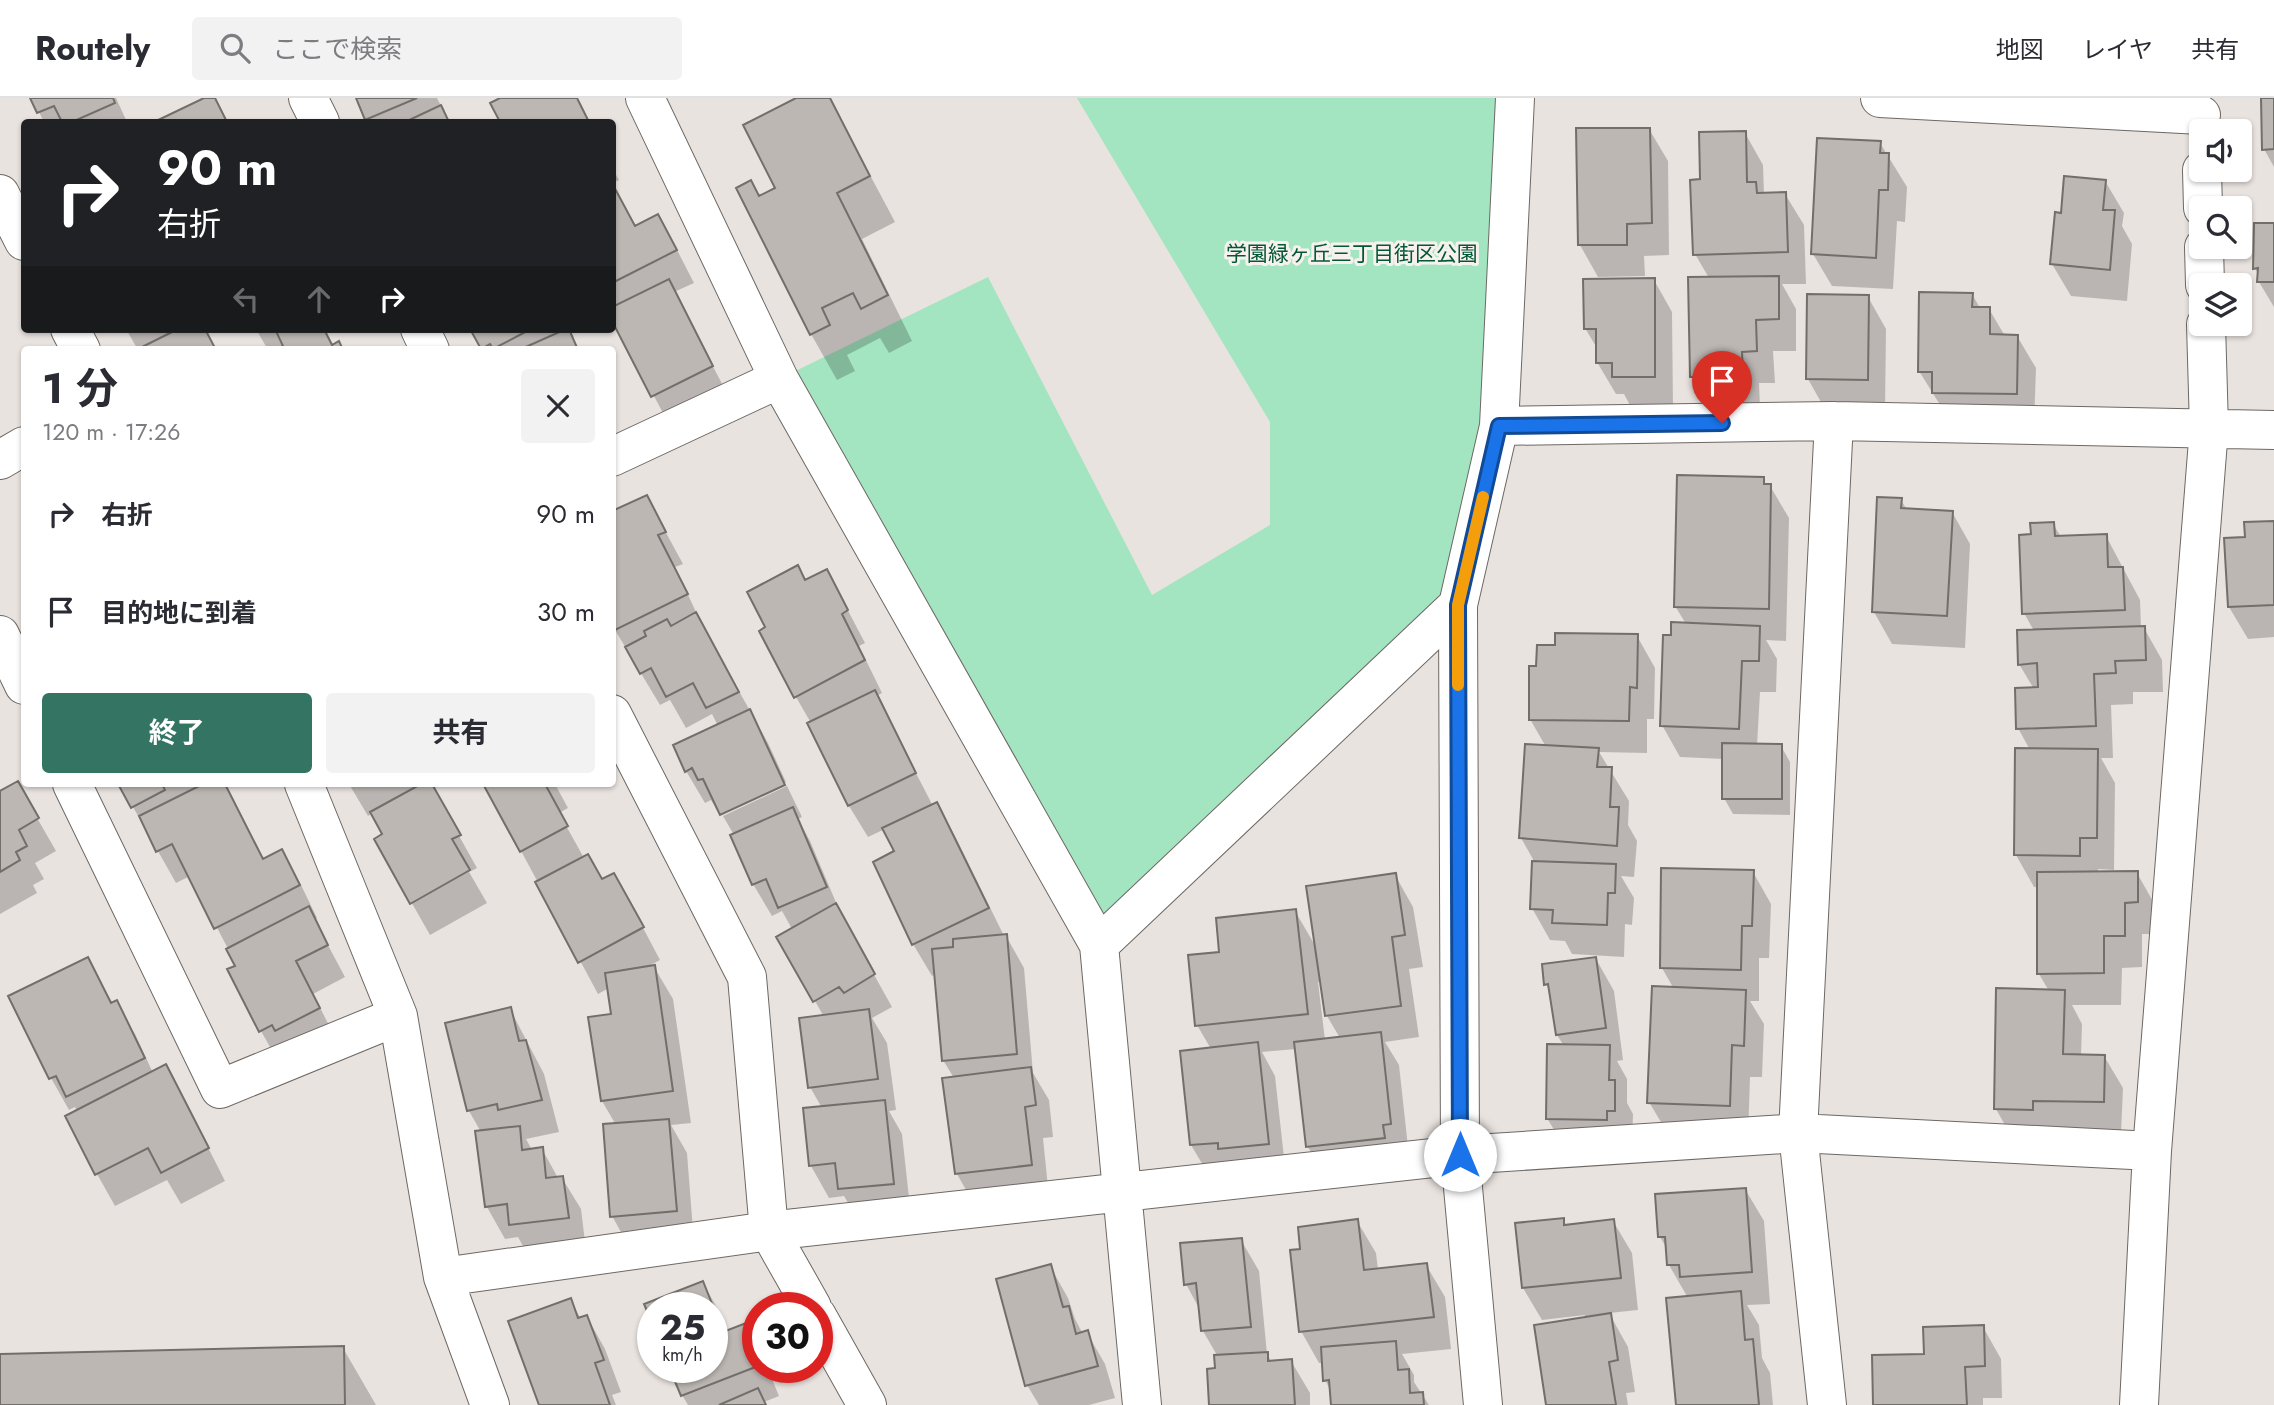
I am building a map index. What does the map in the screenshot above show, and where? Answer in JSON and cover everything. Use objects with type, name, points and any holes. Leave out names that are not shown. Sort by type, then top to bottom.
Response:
[{"type":"street","points":[[308,98],[318,119]]},
{"type":"street","points":[[645,98],[779,379],[1099,945],[1142,1405]]},
{"type":"street","points":[[1483,1405],[1460,1155],[1458,605],[1499,426],[1515,98]]},
{"type":"street","points":[[1880,98],[2201,118]]},
{"type":"street","points":[[0,194],[21,235]]},
{"type":"street","points":[[2139,1405],[2152,1152],[2209,428],[2206,336]]},
{"type":"street","points":[[616,455],[779,379]]},
{"type":"street","points":[[1499,426],[1834,421],[2274,430]]},
{"type":"street","points":[[1827,1405],[1798,1133],[1834,421]]},
{"type":"street","points":[[0,460],[21,448]]},
{"type":"street","points":[[1099,945],[1458,605]]},
{"type":"street","points":[[0,635],[21,679]]},
{"type":"street","points":[[616,722],[747,977],[769,1231],[804,1292]]},
{"type":"street","points":[[73,787],[220,1089],[398,1016]]},
{"type":"street","points":[[304,787],[398,1016],[443,1277],[490,1405]]},
{"type":"street","points":[[443,1277],[769,1231],[1460,1155],[1798,1133],[2152,1152]]},
{"type":"street","points":[[833,1344],[867,1405]]},
{"type":"green space","name":"学園緑ヶ丘三丁目街区公園","points":[[1077,98],[1515,98],[1499,426],[1458,605],[1099,945],[779,379],[988,277],[1152,595],[1270,525],[1270,422]]},
{"type":"building","points":[[30,98],[113,98],[115,103],[79,119],[60,119],[54,106],[37,113]]},
{"type":"building","points":[[204,98],[215,98],[226,119],[160,119]]},
{"type":"building","points":[[356,98],[417,98],[367,119],[365,119]]},
{"type":"building","points":[[500,98],[577,98],[588,119],[498,119],[490,103]]},
{"type":"building","points":[[796,98],[830,98],[870,176],[837,193],[888,295],[861,309],[853,293],[822,308],[830,325],[810,335],[736,188],[751,180],[759,196],[775,188],[743,125]]},
{"type":"building","points":[[2261,98],[2274,98],[2274,149],[2262,150]]},
{"type":"building","points":[[441,105],[448,119],[411,119]]},
{"type":"building","points":[[1576,128],[1650,128],[1652,223],[1627,224],[1627,245],[1578,245]]},
{"type":"building","points":[[1746,131],[1747,182],[1756,182],[1757,193],[1786,192],[1788,252],[1693,255],[1690,180],[1700,179],[1699,132]]},
{"type":"building","points":[[1817,138],[1881,141],[1880,153],[1889,153],[1888,190],[1879,190],[1876,258],[1811,254]]},
{"type":"building","points":[[2064,176],[2106,180],[2103,210],[2115,210],[2110,270],[2050,264],[2055,212],[2061,213]]},
{"type":"building","points":[[616,190],[635,226],[658,214],[677,250],[616,281]]},
{"type":"building","points":[[2254,223],[2274,223],[2274,282],[2257,282],[2258,268],[2253,269]]},
{"type":"building","points":[[1779,276],[1779,319],[1756,320],[1757,351],[1742,352],[1743,376],[1690,377],[1688,277]]},
{"type":"building","points":[[1655,278],[1655,377],[1612,377],[1612,363],[1596,363],[1596,329],[1584,329],[1583,279]]},
{"type":"building","points":[[669,279],[713,366],[651,397],[616,329],[616,305]]},
{"type":"building","points":[[1919,292],[1973,293],[1972,307],[1990,307],[1990,334],[2018,335],[2017,394],[1932,393],[1932,372],[1918,372]]},
{"type":"building","points":[[1807,294],[1869,295],[1868,380],[1806,379]]},
{"type":"building","points":[[170,333],[207,333],[214,346],[144,346]]},
{"type":"building","points":[[277,333],[326,333],[332,345],[339,341],[341,346],[283,346]]},
{"type":"building","points":[[472,333],[523,333],[499,346],[479,346]]},
{"type":"building","points":[[557,333],[571,333],[576,346],[528,346]]},
{"type":"building","points":[[1677,475],[1764,477],[1764,484],[1771,484],[1769,609],[1674,607]]},
{"type":"building","points":[[647,495],[666,532],[658,535],[688,594],[616,630],[616,509]]},
{"type":"building","points":[[1877,497],[1902,498],[1901,508],[1953,511],[1947,616],[1872,612]]},
{"type":"building","points":[[2274,521],[2274,605],[2228,607],[2224,538],[2245,537],[2244,522]]},
{"type":"building","points":[[2054,522],[2055,536],[2107,534],[2108,567],[2123,567],[2125,610],[2022,614],[2019,535],[2031,534],[2030,523]]},
{"type":"building","points":[[798,565],[805,580],[827,569],[848,610],[842,614],[865,660],[794,698],[759,631],[765,627],[747,592]]},
{"type":"building","points":[[696,612],[739,692],[706,708],[693,683],[666,697],[651,668],[640,674],[625,647],[646,636],[644,631],[667,619],[671,626]]},
{"type":"building","points":[[1671,622],[1760,626],[1759,661],[1742,661],[1739,729],[1660,726],[1663,635],[1671,635]]},
{"type":"building","points":[[2145,626],[2146,660],[2115,661],[2116,673],[2094,674],[2096,726],[2016,729],[2015,688],[2038,687],[2037,663],[2018,665],[2017,630]]},
{"type":"building","points":[[1555,633],[1638,634],[1637,688],[1630,687],[1629,721],[1529,720],[1529,666],[1536,666],[1537,645],[1555,645]]},
{"type":"building","points":[[875,690],[916,773],[848,806],[807,723]]},
{"type":"building","points":[[750,709],[785,785],[720,815],[703,779],[698,780],[692,768],[685,772],[673,745]]},
{"type":"building","points":[[1722,743],[1782,744],[1782,799],[1722,799]]},
{"type":"building","points":[[1525,744],[1599,748],[1597,767],[1612,767],[1610,807],[1619,807],[1617,846],[1519,838]]},
{"type":"building","points":[[2015,748],[2098,749],[2097,838],[2080,838],[2080,856],[2014,855]]},
{"type":"building","points":[[18,781],[39,818],[19,830],[27,846],[16,852],[20,860],[0,872],[0,791]]},
{"type":"building","points":[[120,787],[164,787],[165,790],[131,808]]},
{"type":"building","points":[[197,787],[227,787],[263,859],[282,849],[300,885],[214,929],[172,844],[156,852],[139,816]]},
{"type":"building","points":[[416,787],[434,787],[461,835],[452,839],[470,870],[410,904],[374,839],[382,834],[370,812]]},
{"type":"building","points":[[485,787],[547,787],[568,826],[520,852]]},
{"type":"building","points":[[937,802],[989,908],[912,945],[873,862],[894,851],[882,828]]},
{"type":"building","points":[[793,807],[827,887],[778,908],[766,879],[752,885],[730,835]]},
{"type":"building","points":[[588,854],[602,879],[614,873],[644,927],[578,963],[535,882]]},
{"type":"building","points":[[1532,861],[1616,864],[1615,893],[1608,893],[1607,925],[1552,923],[1553,910],[1530,909]]},
{"type":"building","points":[[1661,868],[1754,870],[1752,926],[1742,926],[1741,970],[1660,968]]},
{"type":"building","points":[[2138,871],[2138,902],[2125,903],[2125,936],[2104,936],[2104,973],[2037,974],[2037,872]]},
{"type":"building","points":[[1396,873],[1405,935],[1392,937],[1401,1006],[1325,1016],[1306,886]]},
{"type":"building","points":[[836,903],[875,974],[844,993],[839,987],[813,1002],[776,937]]},
{"type":"building","points":[[309,906],[328,945],[296,961],[320,1008],[275,1031],[272,1025],[259,1032],[227,969],[235,966],[226,949]]},
{"type":"building","points":[[1296,909],[1308,1014],[1195,1026],[1188,955],[1219,952],[1216,918]]},
{"type":"building","points":[[1007,934],[1017,1054],[942,1061],[932,949],[953,947],[953,939]]},
{"type":"building","points":[[88,957],[111,1003],[117,1000],[145,1058],[66,1097],[56,1076],[49,1079],[8,996]]},
{"type":"building","points":[[1596,957],[1606,1028],[1556,1035],[1548,984],[1544,985],[1542,964]]},
{"type":"building","points":[[655,965],[673,1091],[601,1101],[588,1017],[611,1014],[605,973]]},
{"type":"building","points":[[1652,986],[1746,990],[1744,1046],[1732,1045],[1730,1106],[1647,1103]]},
{"type":"building","points":[[1996,988],[2065,990],[2063,1054],[2105,1055],[2104,1102],[2033,1101],[2033,1110],[1994,1109]]},
{"type":"building","points":[[511,1007],[519,1041],[526,1040],[542,1100],[498,1110],[497,1104],[467,1111],[445,1023]]},
{"type":"building","points":[[869,1009],[878,1079],[808,1088],[799,1018]]},
{"type":"building","points":[[1381,1032],[1391,1124],[1383,1125],[1385,1138],[1306,1147],[1294,1042]]},
{"type":"building","points":[[1258,1042],[1269,1144],[1218,1149],[1218,1143],[1190,1145],[1180,1051]]},
{"type":"building","points":[[1547,1044],[1610,1045],[1609,1080],[1615,1080],[1615,1111],[1607,1111],[1607,1120],[1546,1119]]},
{"type":"building","points":[[166,1064],[209,1148],[161,1173],[148,1148],[95,1175],[65,1116]]},
{"type":"building","points":[[1031,1067],[1036,1105],[1025,1107],[1032,1165],[955,1174],[942,1078]]},
{"type":"building","points":[[885,1100],[894,1184],[838,1189],[835,1163],[809,1166],[803,1108]]},
{"type":"building","points":[[669,1119],[677,1211],[610,1217],[603,1124]]},
{"type":"building","points":[[520,1126],[522,1150],[543,1147],[546,1178],[563,1176],[569,1218],[509,1225],[507,1204],[485,1207],[475,1131]]},
{"type":"building","points":[[1746,1188],[1752,1272],[1680,1277],[1679,1265],[1667,1265],[1665,1237],[1658,1237],[1655,1194]]},
{"type":"building","points":[[1564,1218],[1564,1225],[1614,1219],[1621,1278],[1522,1288],[1515,1223]]},
{"type":"building","points":[[1358,1219],[1364,1270],[1427,1263],[1434,1317],[1299,1332],[1290,1250],[1300,1249],[1298,1227]]},
{"type":"building","points":[[1242,1238],[1251,1327],[1201,1331],[1196,1283],[1184,1285],[1180,1243]]},
{"type":"building","points":[[1051,1264],[1063,1307],[1069,1306],[1076,1334],[1088,1330],[1098,1366],[1025,1386],[996,1279]]},
{"type":"building","points":[[703,1281],[707,1292],[675,1292]]},
{"type":"building","points":[[1741,1291],[1745,1340],[1753,1339],[1759,1405],[1676,1405],[1666,1298]]},
{"type":"building","points":[[571,1298],[578,1318],[587,1315],[604,1360],[595,1363],[610,1405],[539,1405],[508,1321]]},
{"type":"building","points":[[1611,1313],[1618,1360],[1609,1362],[1616,1405],[1546,1405],[1534,1325]]},
{"type":"building","points":[[742,1325],[742,1372],[728,1378],[728,1330]]},
{"type":"building","points":[[1984,1325],[1985,1366],[1965,1367],[1967,1405],[1873,1405],[1872,1355],[1924,1354],[1923,1327]]},
{"type":"building","points":[[1396,1341],[1398,1370],[1409,1369],[1410,1393],[1423,1392],[1424,1405],[1331,1405],[1329,1380],[1323,1381],[1321,1347]]},
{"type":"building","points":[[344,1346],[345,1405],[0,1405],[0,1354]]},
{"type":"building","points":[[1268,1352],[1268,1361],[1292,1359],[1295,1405],[1209,1405],[1207,1369],[1215,1368],[1214,1355]]},
{"type":"building","points":[[676,1383],[714,1383],[681,1396]]},
{"type":"building","points":[[758,1388],[766,1405],[719,1405]]},
{"type":"slow traffic","points":[[1458,685],[1458,605],[1483,497]]},
{"type":"route","points":[[1460,1155],[1458,605],[1499,426],[1722,423]]}]
